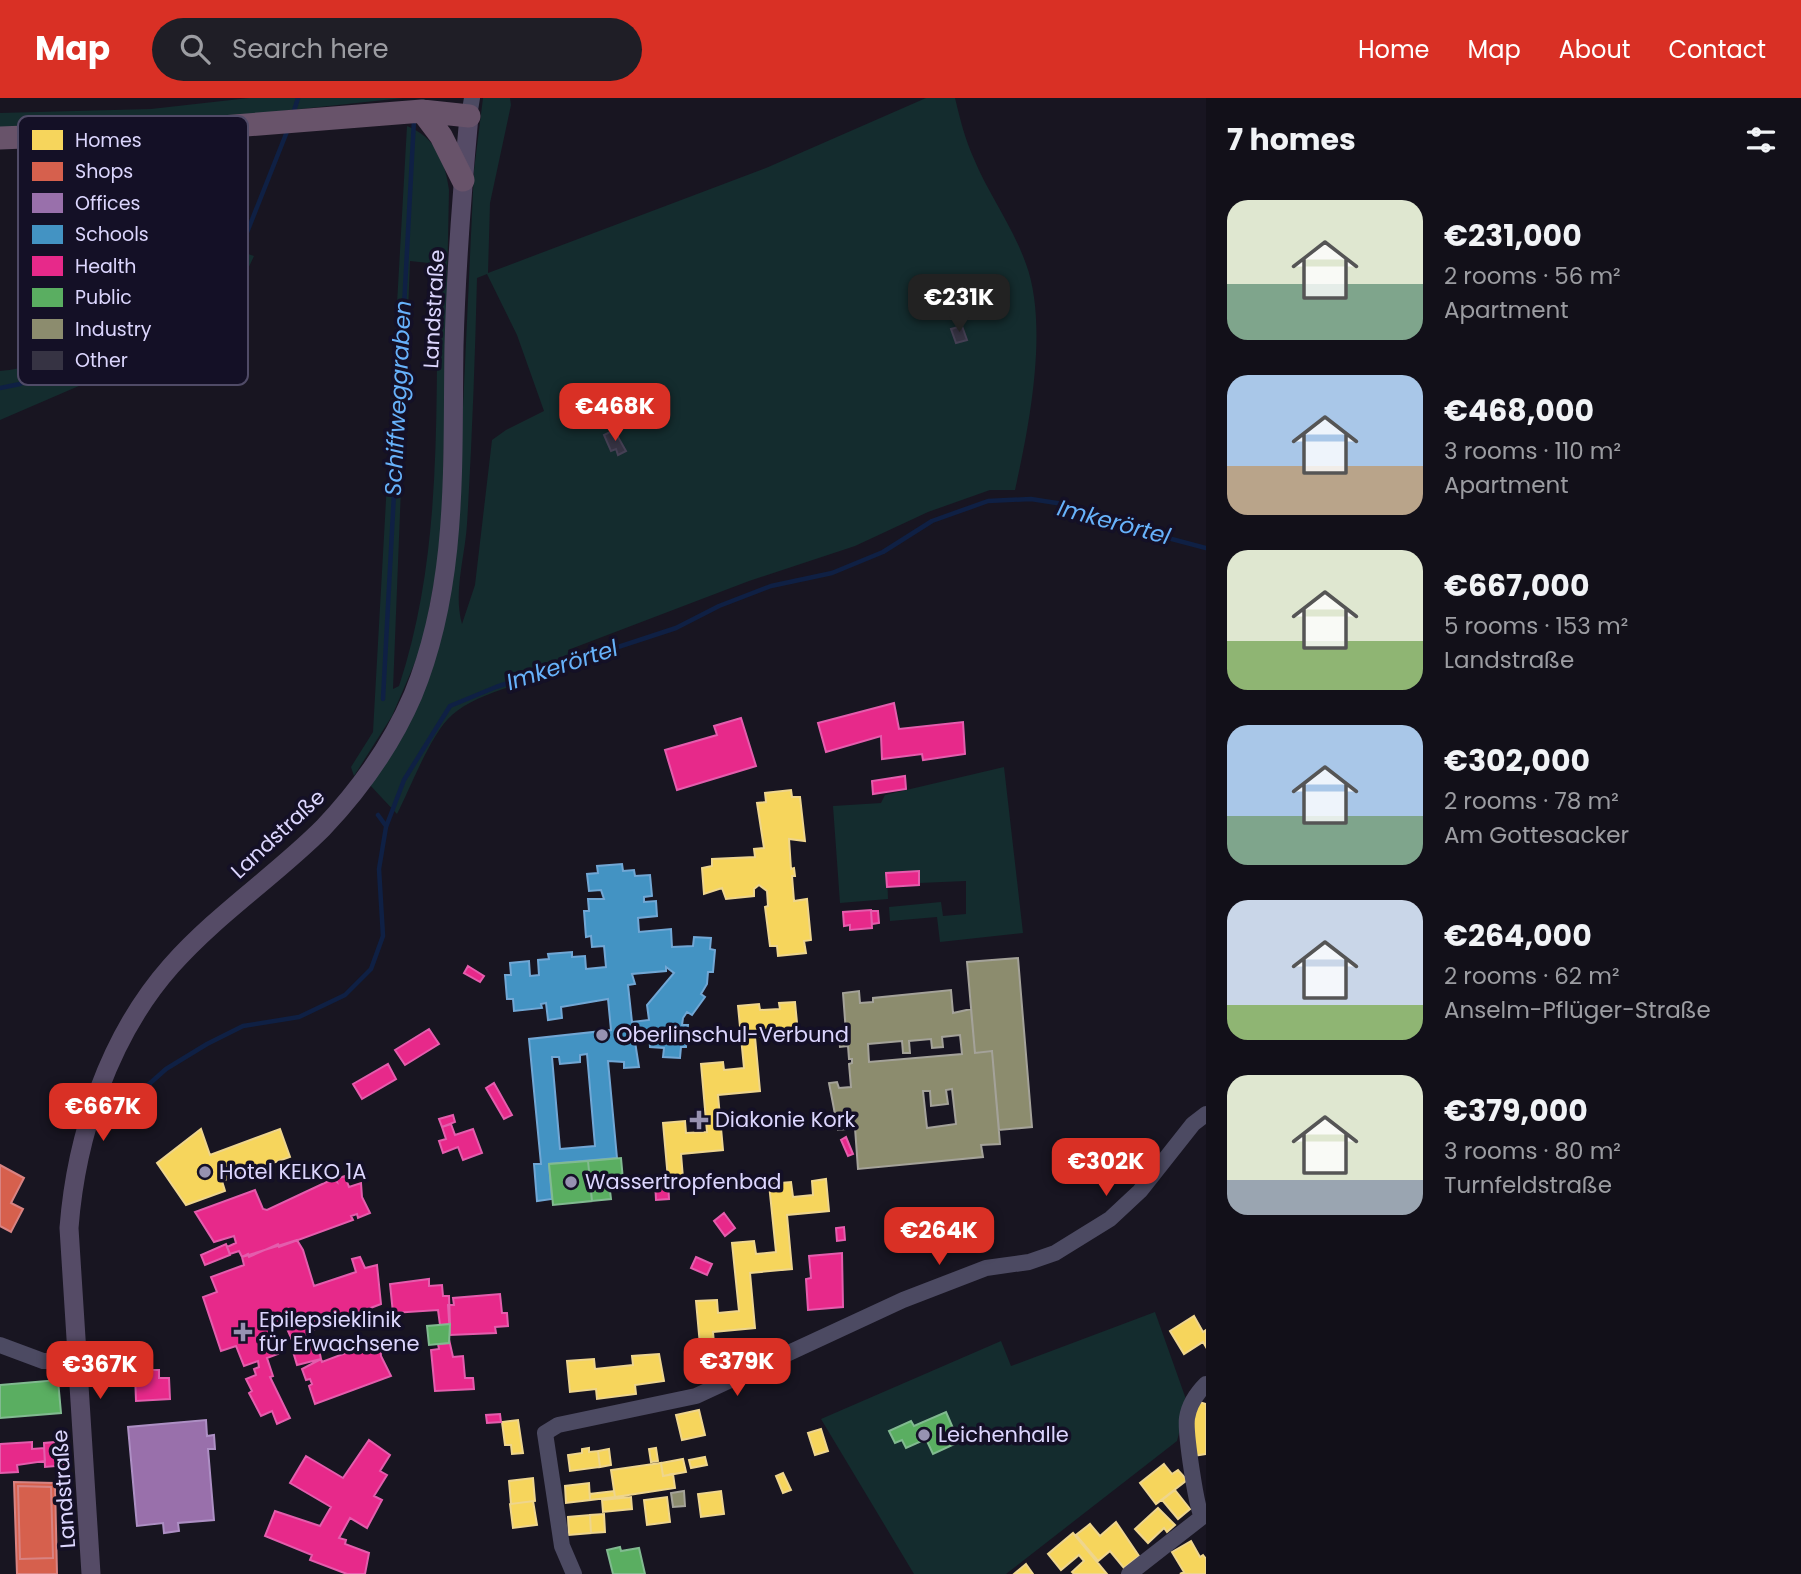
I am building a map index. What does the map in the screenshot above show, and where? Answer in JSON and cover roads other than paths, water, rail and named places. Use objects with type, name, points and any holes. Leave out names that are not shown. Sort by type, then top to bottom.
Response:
[{"type":"highway","points":[[248,123],[429,104],[471,107]]},
{"type":"highway","points":[[429,104],[441,136],[463,180]]},
{"type":"highway","points":[[0,138],[18,137]]},
{"type":"main road","name":"Landstraße","points":[[91,1574],[70,1268],[71,1202],[86,1128],[116,1054],[135,1017],[173,964],[321,830],[366,776],[399,722],[426,658],[444,587],[450,541],[454,340],[463,180],[471,107]]},
{"type":"street","points":[[574,1574],[562,1546],[545,1433],[558,1425],[696,1396],[903,1300],[986,1268],[1030,1262],[1055,1253],[1093,1232],[1140,1191],[1193,1124],[1206,1114]]},
{"type":"street","points":[[0,1345],[43,1361],[77,1361]]},
{"type":"street","points":[[1129,1574],[1204,1518],[1196,1501],[1187,1417],[1197,1393],[1206,1384]]},
{"type":"waterway","points":[[293,114],[298,98]]},
{"type":"waterway","name":"Schiffweggraben","points":[[383,699],[414,120]]},
{"type":"waterway","points":[[248,230],[288,129]]},
{"type":"waterway","points":[[0,388],[18,384]]},
{"type":"waterway","name":"Imkerörtel","points":[[129,1102],[166,1069],[207,1044],[243,1026],[299,1017],[345,995],[371,969],[383,936],[379,869],[386,827],[404,780],[450,706],[496,687],[676,628],[719,606],[771,586],[832,573],[883,552],[932,521],[988,501],[1031,499],[1063,504],[1149,533],[1206,548]]},
{"type":"waterway","points":[[378,815],[386,826]]},
{"type":"place","name":"Oberlinschul-Verbund","points":[[602,1035]]},
{"type":"place","name":"Diakonie Kork","points":[[699,1120]]},
{"type":"place","name":"Hotel KELKO 1A","points":[[205,1172]]},
{"type":"place","name":"Wassertropfenbad","points":[[571,1182]]},
{"type":"place","name":"Epilepsieklinik für Erwachsene","points":[[243,1332]]},
{"type":"place","name":"Leichenhalle","points":[[924,1435]]}]
